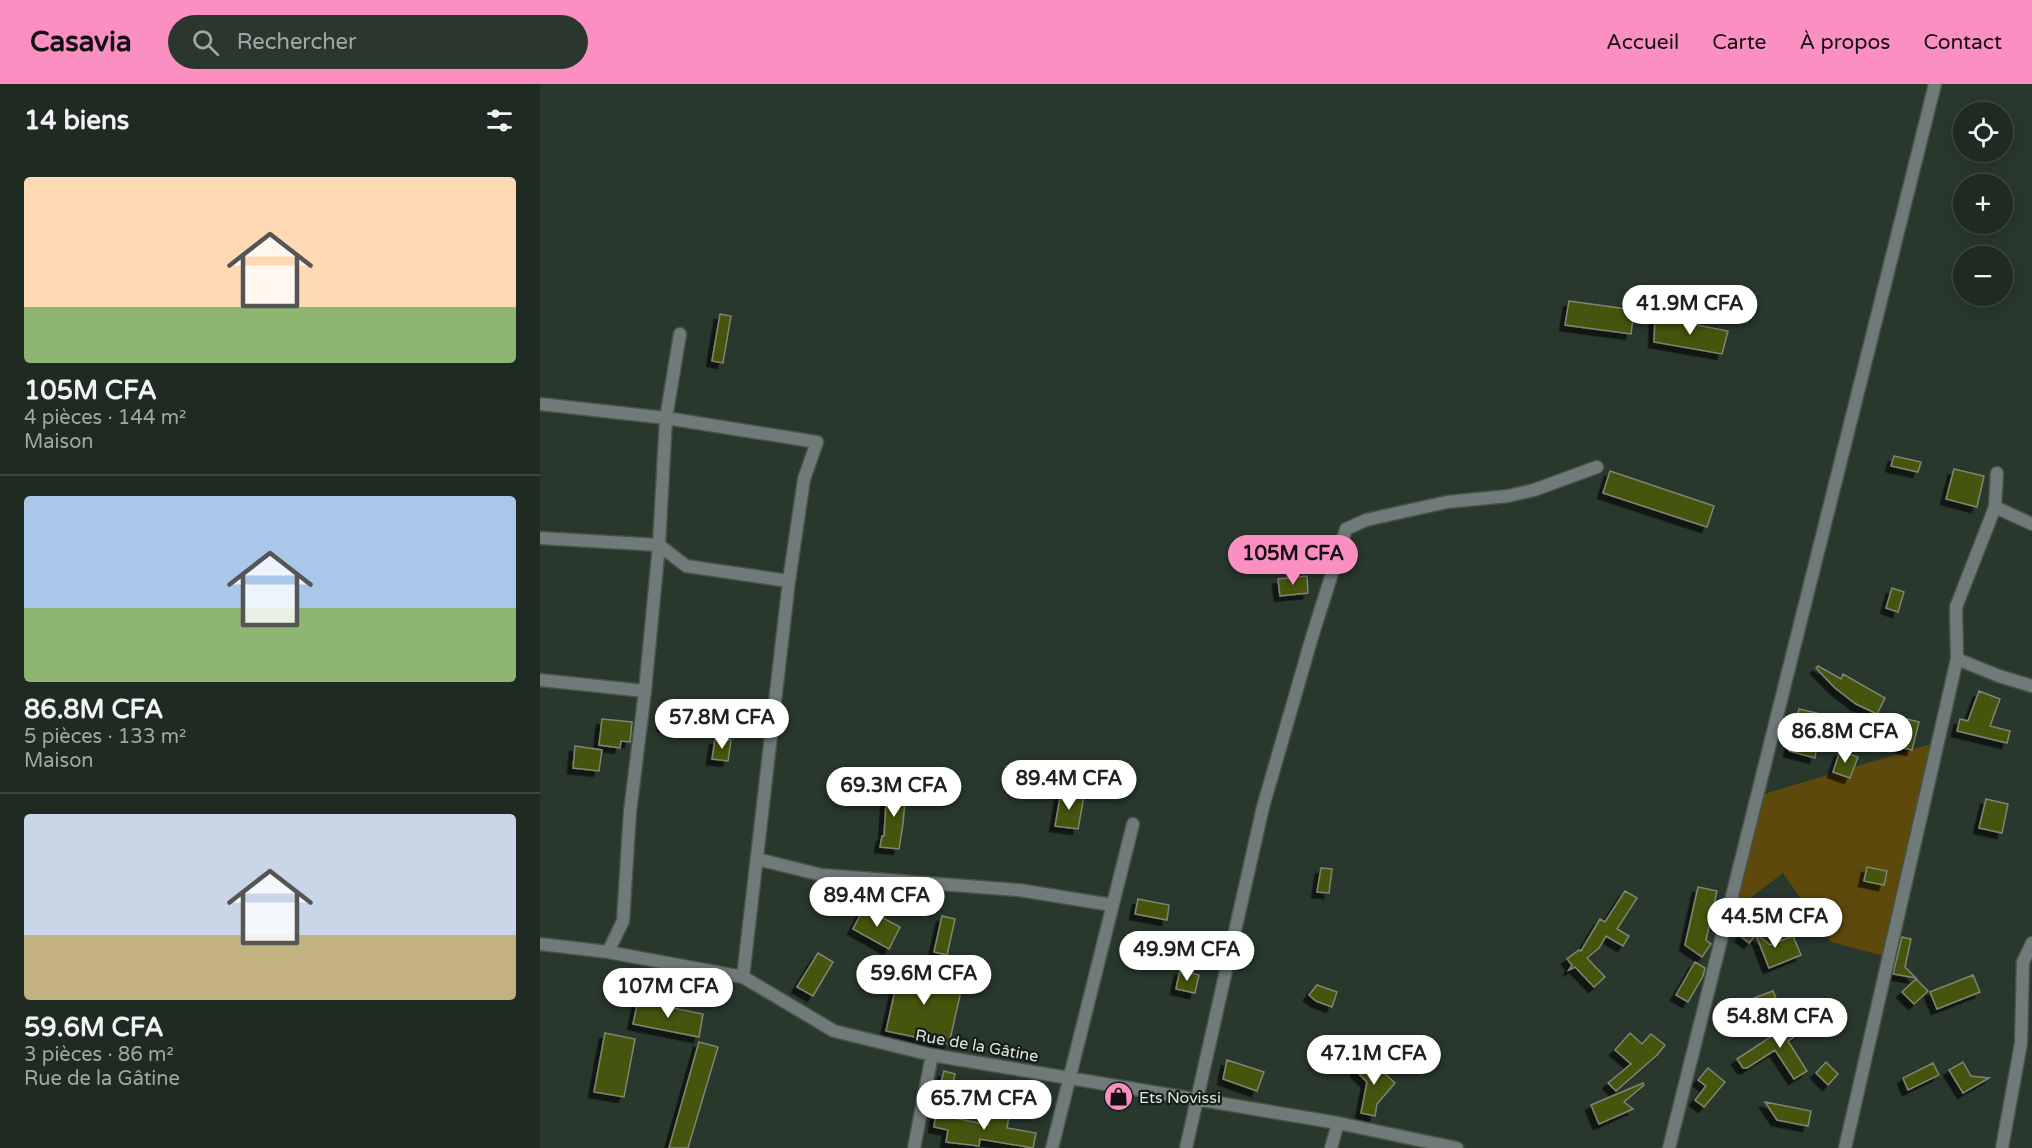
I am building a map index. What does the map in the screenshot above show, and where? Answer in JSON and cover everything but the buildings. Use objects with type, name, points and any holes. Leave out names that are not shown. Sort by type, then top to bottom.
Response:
[{"type":"street","points":[[1669,1148],[1935,84]]},
{"type":"street","points":[[608,952],[623,921],[630,812],[645,691],[659,545],[666,418],[680,334]]},
{"type":"street","points":[[540,404],[666,418],[817,442],[804,479],[789,581],[743,977]]},
{"type":"street","points":[[1186,1148],[1263,807],[1312,637],[1346,530],[1366,520],[1447,502],[1508,496],[1534,490],[1597,467]]},
{"type":"street","points":[[1845,1148],[1957,660],[1956,607],[1995,507],[1997,473]]},
{"type":"street","points":[[1995,507],[2032,524]]},
{"type":"street","points":[[540,538],[659,545],[686,566],[789,581]]},
{"type":"street","points":[[1957,660],[2032,686]]},
{"type":"street","points":[[540,680],[645,691]]},
{"type":"street","points":[[1052,1148],[1133,824]]},
{"type":"street","points":[[757,859],[822,875],[1019,890],[1112,905]]},
{"type":"street","points":[[2002,1148],[2021,1042],[2032,943]]},
{"type":"street","name":"Rue de la Gâtine","points":[[540,944],[608,952],[743,977],[834,1031],[932,1055],[1338,1123],[1457,1148]]},
{"type":"street","points":[[914,1148],[932,1055]]},
{"type":"street","points":[[1331,1148],[1338,1123]]},
{"type":"shaded area","points":[[1938,742],[1888,957],[1831,942],[1783,873],[1727,916],[1757,796]]},
{"type":"place","name":"Ets Novissi","points":[[1118,1097]]}]
